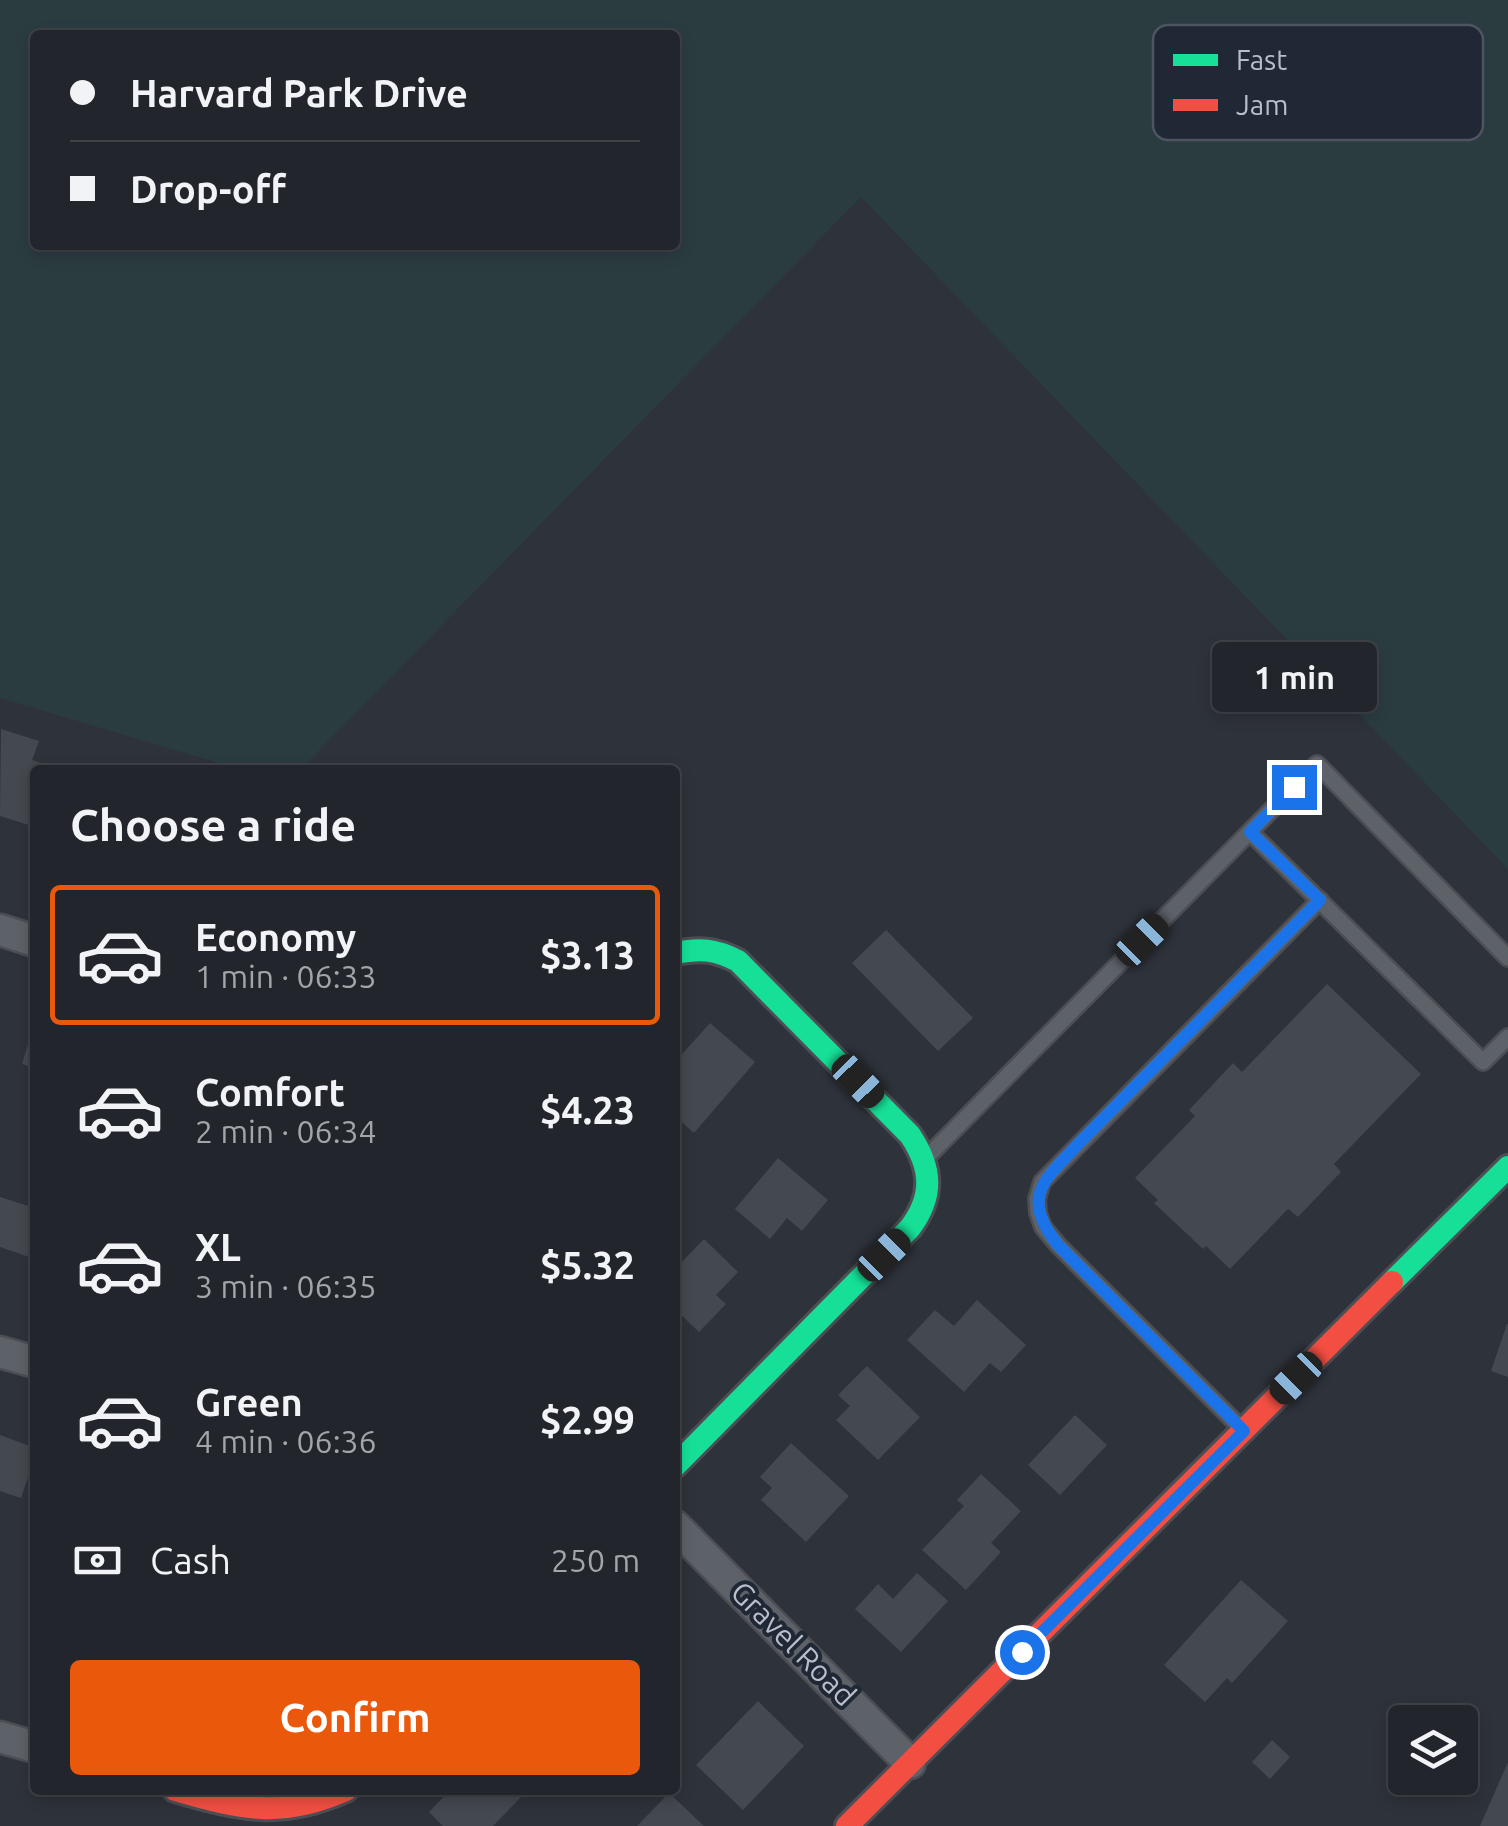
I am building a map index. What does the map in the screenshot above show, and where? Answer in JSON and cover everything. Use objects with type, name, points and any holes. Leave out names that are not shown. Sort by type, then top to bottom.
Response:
[{"type":"street","points":[[0,930],[30,939]]},
{"type":"street","points":[[680,952],[702,948],[721,952],[754,973],[910,1135],[926,1158],[929,1178],[928,1199],[921,1216],[680,1461]]},
{"type":"street","points":[[847,1826],[1508,1167]]},
{"type":"street","points":[[0,1352],[30,1361]]},
{"type":"street","name":"Gravel Road","points":[[680,1531],[910,1763]]},
{"type":"street","points":[[0,1737],[30,1746]]},
{"type":"street","points":[[193,1795],[238,1808],[278,1812],[317,1805],[336,1795]]},
{"type":"lane","points":[[926,1158],[1317,764],[1508,958]]},
{"type":"lane","points":[[1250,832],[1483,1062],[1508,1038]]},
{"type":"lane","points":[[1244,1431],[1058,1245],[1044,1227],[1037,1199],[1042,1182],[1320,900]]},
{"type":"shaded area","points":[[0,0],[1508,0],[1508,869],[861,197],[305,765],[225,765],[0,698]]},
{"type":"building","points":[[1,729],[39,741],[32,760],[47,765],[30,765],[30,825],[0,816]]},
{"type":"building","points":[[886,930],[973,1018],[938,1051],[852,963]]},
{"type":"building","points":[[1327,984],[1421,1074],[1334,1164],[1341,1172],[1298,1217],[1288,1209],[1230,1269],[1154,1203],[1158,1200],[1135,1178],[1195,1116],[1189,1110],[1233,1063],[1242,1072]]},
{"type":"building","points":[[710,1023],[755,1062],[694,1133],[680,1120],[680,1056]]},
{"type":"building","points":[[30,1037],[30,1066],[22,1064]]},
{"type":"building","points":[[778,1158],[828,1200],[802,1231],[787,1218],[770,1239],[735,1209]]},
{"type":"building","points":[[0,1197],[30,1206],[30,1257],[0,1247]]},
{"type":"building","points":[[704,1239],[738,1272],[716,1295],[726,1304],[699,1332],[680,1314],[680,1264]]},
{"type":"building","points":[[977,1300],[1026,1345],[1001,1372],[990,1363],[964,1392],[907,1340],[935,1310],[954,1326]]},
{"type":"building","points":[[1508,1324],[1508,1377],[1491,1371]]},
{"type":"building","points":[[867,1366],[920,1417],[878,1460],[836,1420],[850,1406],[838,1395]]},
{"type":"building","points":[[1075,1415],[1107,1445],[1060,1495],[1028,1465]]},
{"type":"building","points":[[0,1435],[30,1446],[30,1472],[21,1498],[0,1491]]},
{"type":"building","points":[[791,1443],[849,1496],[806,1542],[761,1500],[772,1488],[760,1477]]},
{"type":"building","points":[[981,1474],[1021,1511],[991,1543],[1001,1552],[966,1590],[922,1550],[964,1506],[957,1500]]},
{"type":"building","points":[[917,1573],[948,1601],[901,1652],[855,1609],[878,1584],[893,1599]]},
{"type":"building","points":[[1241,1580],[1288,1621],[1232,1683],[1227,1678],[1205,1702],[1164,1665]]},
{"type":"building","points":[[758,1701],[804,1746],[743,1810],[696,1765]]},
{"type":"building","points":[[1272,1740],[1290,1757],[1270,1779],[1252,1762]]},
{"type":"building","points":[[1508,1762],[1508,1826],[1480,1826]]},
{"type":"building","points":[[445,1795],[523,1795],[493,1826],[443,1826],[429,1812]]},
{"type":"building","points":[[671,1795],[704,1826],[637,1826]]},
{"type":"traffic: fast","points":[[680,952],[707,951],[738,961],[910,1135],[923,1159],[927,1182],[923,1205],[910,1228],[680,1461]]},
{"type":"traffic: fast","points":[[1392,1282],[1508,1167]]},
{"type":"traffic: jam","points":[[847,1826],[1392,1282]]},
{"type":"traffic: jam","points":[[194,1795],[261,1808],[301,1805],[333,1795]]},
{"type":"route","points":[[1022,1652],[1244,1431],[1058,1245],[1044,1227],[1037,1199],[1042,1182],[1320,900],[1250,832],[1294,787]]}]
